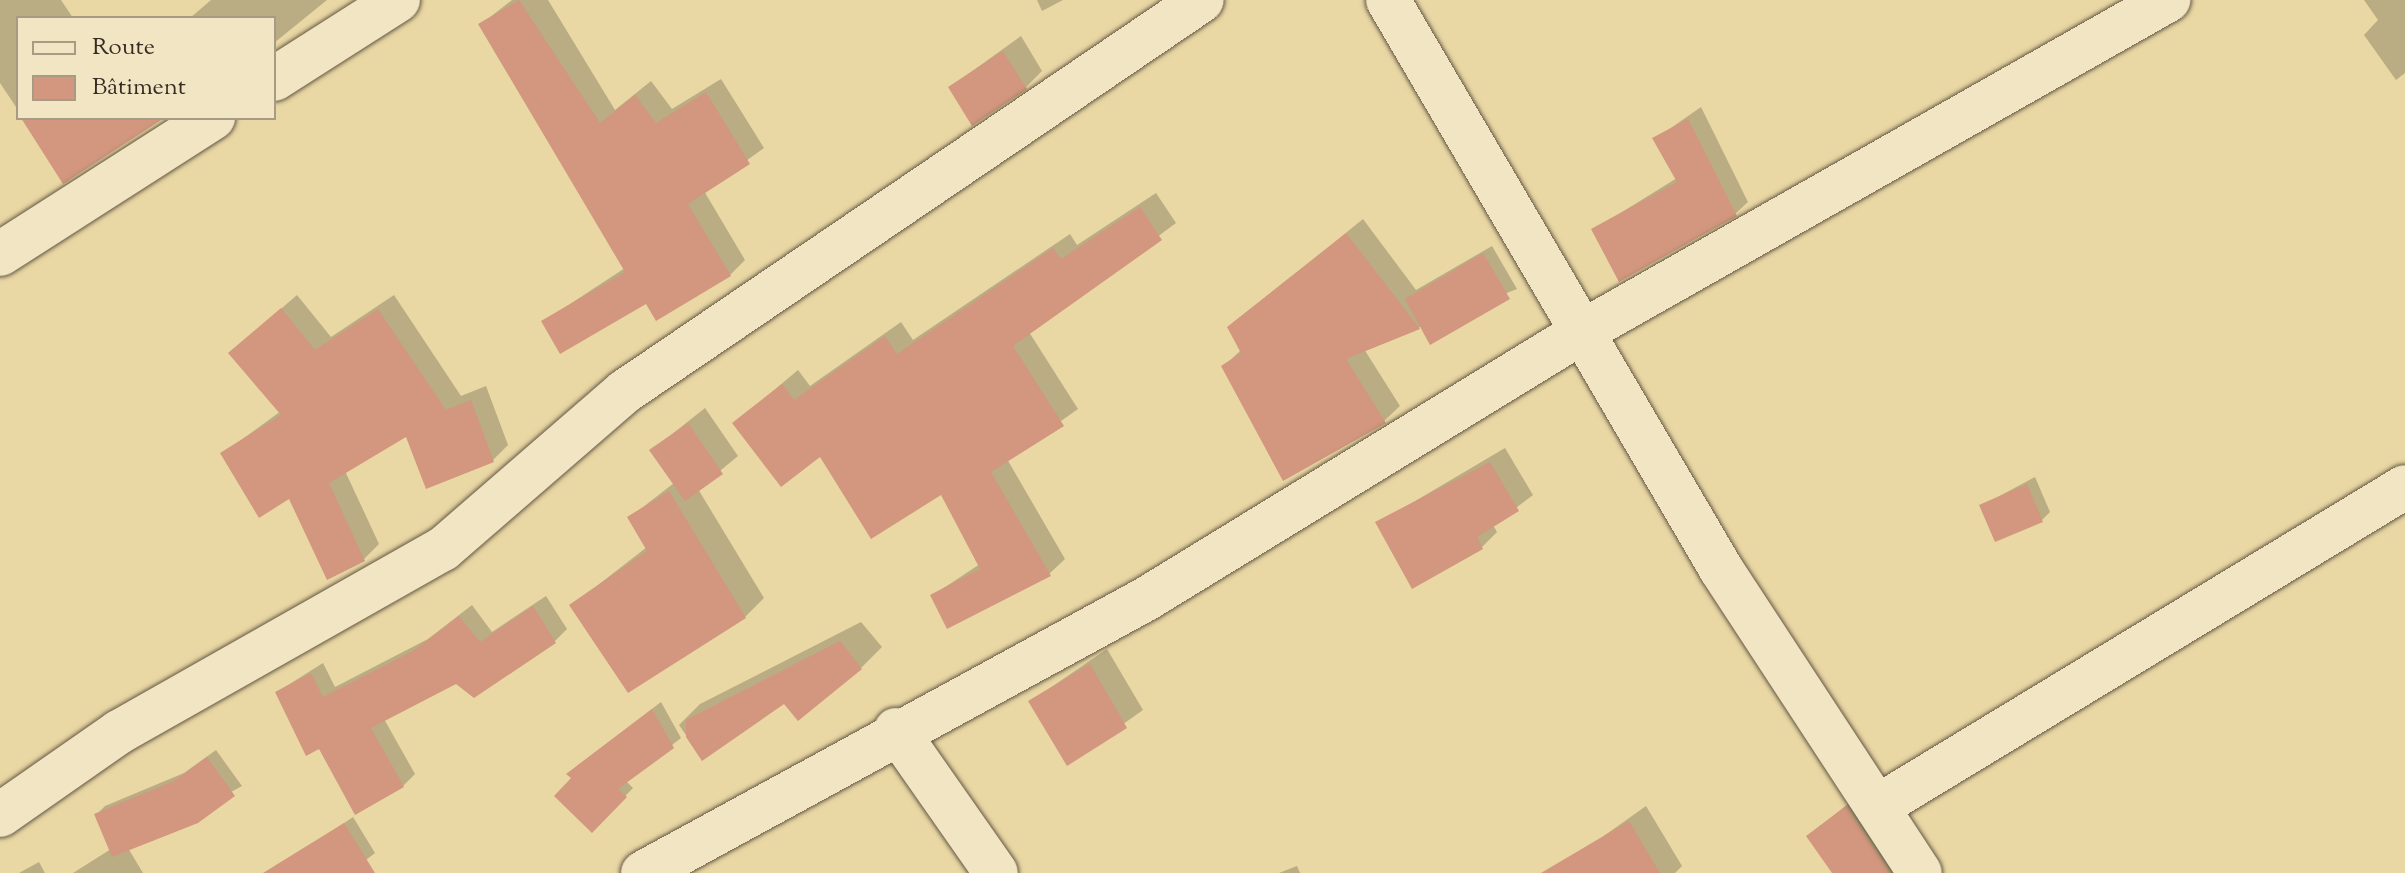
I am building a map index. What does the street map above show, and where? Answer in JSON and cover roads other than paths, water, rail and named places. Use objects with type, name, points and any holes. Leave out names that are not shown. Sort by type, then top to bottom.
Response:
[{"type":"street","points":[[276,78],[398,0]]},
{"type":"street","points":[[0,815],[119,732],[443,549],[624,392],[1202,0]]},
{"type":"street","points":[[1388,0],[1721,569],[1920,873]]},
{"type":"street","points":[[643,873],[896,730],[1146,599],[1582,332],[2168,0]]},
{"type":"street","points":[[0,254],[210,120]]},
{"type":"street","points":[[1877,807],[2405,487]]},
{"type":"street","points":[[896,730],[996,873]]}]
